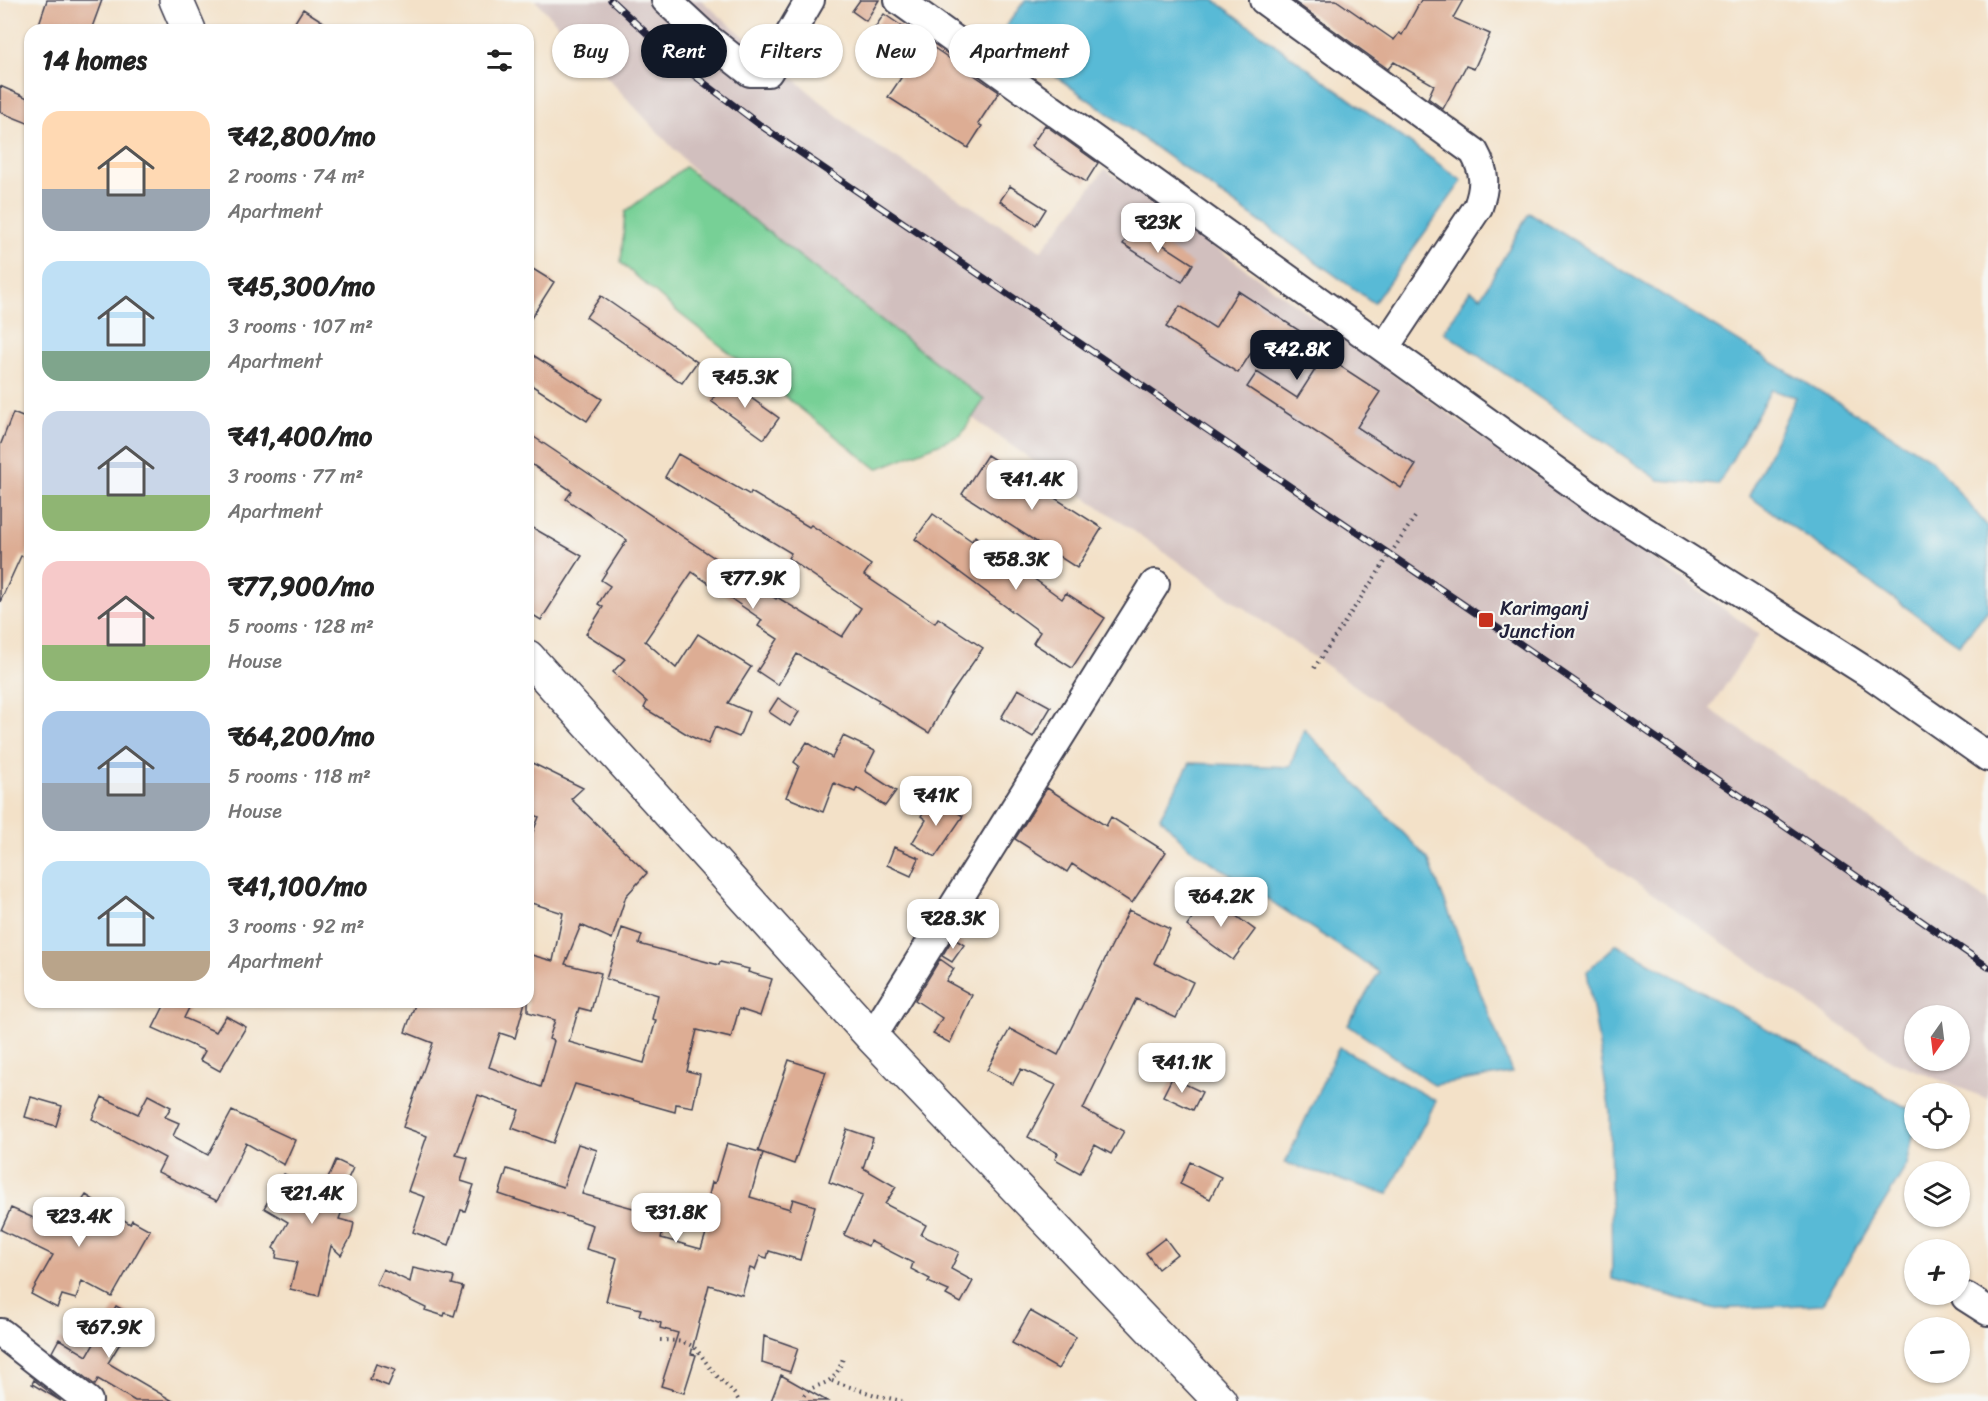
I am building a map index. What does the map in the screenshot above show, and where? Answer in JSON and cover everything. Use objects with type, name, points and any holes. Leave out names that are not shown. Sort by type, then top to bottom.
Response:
[{"type":"highway","points":[[176,0],[186,24]]},
{"type":"highway","points":[[534,664],[872,1037],[1220,1401]]},
{"type":"street","points":[[666,0],[707,38],[750,72],[768,72],[810,0]]},
{"type":"street","points":[[899,0],[1600,503],[1870,674],[1988,758]]},
{"type":"street","points":[[1264,0],[1474,152],[1483,169],[1485,188],[1478,207],[1385,347]]},
{"type":"street","points":[[872,1037],[1155,584]]},
{"type":"street","points":[[1,1333],[88,1401]]},
{"type":"path","points":[[1314,668],[1418,514]]},
{"type":"path","points":[[660,1340],[683,1341],[702,1354],[716,1375],[735,1392],[739,1401]]},
{"type":"path","points":[[801,1401],[810,1389],[832,1381],[843,1358]]},
{"type":"path","points":[[832,1381],[865,1393],[902,1401]]},
{"type":"shaded area","points":[[535,0],[701,0],[739,32],[739,78],[793,78],[860,135],[1041,251],[1105,169],[1759,634],[1710,709],[1988,901],[1988,1099],[1970,1092],[1970,1083],[1948,1083],[1918,1071],[1970,1071],[1970,1005],[1904,1005],[1904,1066],[1890,1060],[835,322],[608,78],[629,78],[629,24],[557,24]]},
{"type":"green space","points":[[685,167],[984,400],[961,435],[877,469],[679,313],[621,263],[625,212]]},
{"type":"water","points":[[1025,0],[1214,0],[1462,181],[1374,303],[1058,78],[1090,78],[1090,24],[1008,24]]},
{"type":"water","points":[[1529,213],[1932,460],[1988,527],[1988,610],[1959,645],[1749,496],[1796,397],[1771,390],[1718,485],[1659,480],[1444,332],[1470,290],[1481,297]]},
{"type":"water","points":[[1304,729],[1428,859],[1512,1073],[1434,1085],[1348,1025],[1379,972],[1188,847],[1160,817],[1190,763],[1290,767]]},
{"type":"water","points":[[1617,944],[1904,1106],[1904,1149],[1910,1149],[1908,1161],[1904,1161],[1904,1170],[1822,1304],[1716,1309],[1612,1279],[1610,1112],[1587,971]]},
{"type":"water","points":[[1339,1047],[1436,1101],[1388,1194],[1285,1163]]},
{"type":"building","points":[[47,0],[102,0],[93,24],[39,24]]},
{"type":"building","points":[[860,0],[879,0],[866,21],[852,11]]},
{"type":"building","points":[[1292,0],[1336,0],[1394,40],[1399,33],[1402,35],[1421,0],[1463,0],[1453,18],[1490,34],[1474,69],[1466,66],[1443,109],[1428,98],[1434,85],[1394,62],[1388,69]]},
{"type":"building","points":[[303,9],[327,24],[294,24]]},
{"type":"building","points":[[884,14],[899,24],[877,24]]},
{"type":"building","points":[[937,50],[949,58],[949,78],[978,78],[999,92],[978,124],[982,126],[968,148],[888,97],[901,78],[937,78]]},
{"type":"building","points":[[0,86],[24,96],[24,122],[0,112]]},
{"type":"building","points":[[1045,125],[1098,163],[1086,182],[1031,146]]},
{"type":"building","points":[[1010,186],[1046,209],[1036,225],[1000,201]]},
{"type":"building","points":[[1134,226],[1193,264],[1182,282],[1123,244]]},
{"type":"building","points":[[534,270],[554,282],[534,314]]},
{"type":"building","points":[[1238,291],[1309,337],[1305,343],[1380,392],[1357,427],[1416,465],[1401,488],[1247,387],[1257,372],[1297,398],[1315,370],[1262,336],[1238,373],[1166,327],[1180,306],[1215,328]]},
{"type":"building","points":[[601,296],[697,362],[682,383],[586,317]]},
{"type":"building","points":[[534,356],[602,399],[587,421],[534,387]]},
{"type":"building","points":[[726,380],[779,418],[764,439],[711,401]]},
{"type":"building","points":[[13,413],[24,418],[24,557],[21,556],[0,602],[0,446]]},
{"type":"building","points":[[534,437],[776,599],[777,597],[842,637],[861,608],[788,558],[791,553],[665,477],[678,454],[750,495],[751,492],[809,527],[811,525],[871,565],[864,575],[935,623],[938,618],[983,648],[949,697],[929,733],[878,702],[879,700],[797,654],[778,685],[757,671],[778,639],[758,626],[762,620],[692,572],[645,641],[676,668],[698,634],[751,667],[728,703],[749,712],[739,737],[715,727],[708,744],[690,736],[644,708],[647,702],[613,672],[625,659],[586,634],[603,607],[598,604],[610,586],[601,580],[627,540],[566,499],[572,491],[534,466]]},
{"type":"building","points":[[987,455],[1102,528],[1077,568],[962,494]]},
{"type":"building","points":[[933,514],[972,541],[975,536],[1062,599],[1066,593],[1105,618],[1072,668],[1033,643],[1040,632],[915,539]]},
{"type":"building","points":[[534,528],[582,556],[541,620],[534,616]]},
{"type":"building","points":[[1018,689],[1051,707],[1033,737],[1001,718]]},
{"type":"building","points":[[778,698],[799,712],[790,726],[769,712]]},
{"type":"building","points":[[843,736],[875,751],[865,771],[896,791],[885,806],[857,788],[855,792],[834,783],[823,812],[786,797],[799,766],[794,762],[807,742],[832,758]]},
{"type":"building","points":[[534,764],[583,788],[571,799],[647,873],[626,896],[612,939],[581,925],[565,964],[601,973],[591,1011],[579,1008],[569,1042],[644,1063],[656,1020],[652,1019],[658,995],[606,979],[622,928],[642,935],[639,944],[719,965],[720,962],[749,969],[748,972],[772,979],[760,1016],[739,1009],[731,1038],[697,1030],[687,1071],[700,1074],[693,1107],[676,1104],[675,1112],[575,1084],[553,1143],[512,1128],[519,1110],[478,1095],[456,1155],[468,1158],[461,1181],[474,1185],[465,1211],[461,1210],[449,1245],[413,1232],[425,1197],[408,1191],[427,1136],[403,1127],[433,1043],[405,1032],[414,1008],[523,1008],[515,1038],[500,1033],[489,1067],[541,1087],[554,1041],[549,1039],[555,1020],[528,1012],[528,1008],[534,1008],[534,956],[553,961],[563,913],[534,904],[534,829],[539,817],[534,815]]},
{"type":"building","points":[[1047,788],[1106,826],[1111,817],[1166,852],[1132,903],[1072,864],[1067,872],[1015,839]]},
{"type":"building","points":[[933,797],[963,816],[935,857],[912,843],[926,820],[921,816]]},
{"type":"building","points":[[894,847],[919,858],[911,876],[887,865]]},
{"type":"building","points":[[1209,896],[1255,930],[1233,960],[1187,926]]},
{"type":"building","points":[[1129,910],[1170,929],[1154,963],[1193,982],[1176,1018],[1136,999],[1083,1109],[1124,1131],[1111,1154],[1095,1145],[1080,1173],[1055,1159],[1058,1153],[1028,1137],[1056,1085],[1021,1069],[1013,1084],[987,1070],[1010,1029],[1058,1055]]},
{"type":"building","points":[[953,938],[964,945],[952,962],[942,956]]},
{"type":"building","points":[[940,959],[954,969],[946,981],[972,995],[950,1043],[933,1034],[942,1018],[915,1000]]},
{"type":"building","points":[[163,1008],[189,1008],[184,1018],[216,1032],[226,1016],[246,1027],[220,1071],[200,1060],[205,1051],[153,1028]]},
{"type":"building","points":[[789,1060],[826,1072],[794,1164],[758,1151]]},
{"type":"building","points":[[1172,1078],[1202,1092],[1193,1110],[1163,1096]]},
{"type":"building","points":[[148,1095],[171,1107],[165,1117],[179,1123],[173,1136],[208,1155],[232,1111],[295,1140],[284,1165],[246,1143],[217,1201],[158,1172],[165,1158],[92,1119],[102,1097],[138,1114]]},
{"type":"building","points":[[31,1097],[62,1106],[56,1126],[25,1117]]},
{"type":"building","points":[[847,1129],[873,1138],[863,1168],[896,1187],[885,1204],[926,1225],[921,1235],[959,1252],[951,1269],[973,1281],[961,1303],[946,1295],[949,1291],[928,1282],[930,1279],[911,1269],[913,1263],[870,1241],[868,1246],[844,1235],[863,1195],[829,1182]]},
{"type":"building","points":[[727,1143],[763,1153],[750,1197],[790,1209],[793,1199],[815,1206],[800,1260],[769,1251],[767,1258],[760,1256],[755,1270],[750,1268],[742,1295],[709,1285],[691,1354],[696,1355],[684,1393],[661,1386],[678,1333],[660,1328],[661,1323],[639,1315],[641,1309],[606,1301],[617,1258],[586,1249],[593,1225],[499,1194],[507,1169],[563,1187],[578,1144],[597,1150],[582,1194],[666,1217],[661,1238],[701,1249],[715,1205],[707,1204],[712,1182],[715,1183]]},
{"type":"building","points":[[336,1160],[353,1168],[344,1187],[350,1190],[339,1219],[354,1223],[351,1237],[341,1255],[331,1246],[319,1296],[290,1289],[297,1262],[276,1258],[277,1251],[273,1248],[288,1222],[264,1208],[284,1174],[318,1189],[322,1179],[327,1181]]},
{"type":"building","points":[[1190,1162],[1221,1177],[1210,1199],[1180,1184]]},
{"type":"building","points":[[86,1195],[130,1224],[132,1220],[150,1230],[112,1297],[82,1281],[76,1299],[62,1295],[57,1308],[31,1294],[53,1255],[1,1230],[11,1208],[38,1220],[42,1213],[46,1215],[52,1203],[73,1214]]},
{"type":"building","points":[[1165,1238],[1177,1254],[1158,1269],[1146,1253]]},
{"type":"building","points":[[413,1268],[454,1277],[452,1284],[463,1287],[454,1316],[445,1313],[444,1316],[425,1310],[426,1308],[376,1284],[383,1269],[410,1282]]},
{"type":"building","points":[[116,1306],[143,1321],[134,1336],[127,1332],[108,1363],[173,1401],[135,1401],[98,1379],[95,1385],[52,1352],[59,1339],[87,1356]]},
{"type":"building","points":[[1030,1311],[1076,1337],[1058,1369],[1012,1343]]},
{"type":"building","points":[[764,1336],[798,1348],[790,1372],[762,1363]]},
{"type":"building","points":[[376,1364],[395,1370],[388,1386],[370,1379]]},
{"type":"building","points":[[781,1375],[827,1401],[771,1401]]},
{"type":"building","points":[[34,1380],[61,1401],[32,1384]]},
{"type":"railway","points":[[611,0],[683,67],[760,125],[1486,620],[1988,967]]},
{"type":"place","name":"Karimganj Junction","points":[[1486,620]]}]
